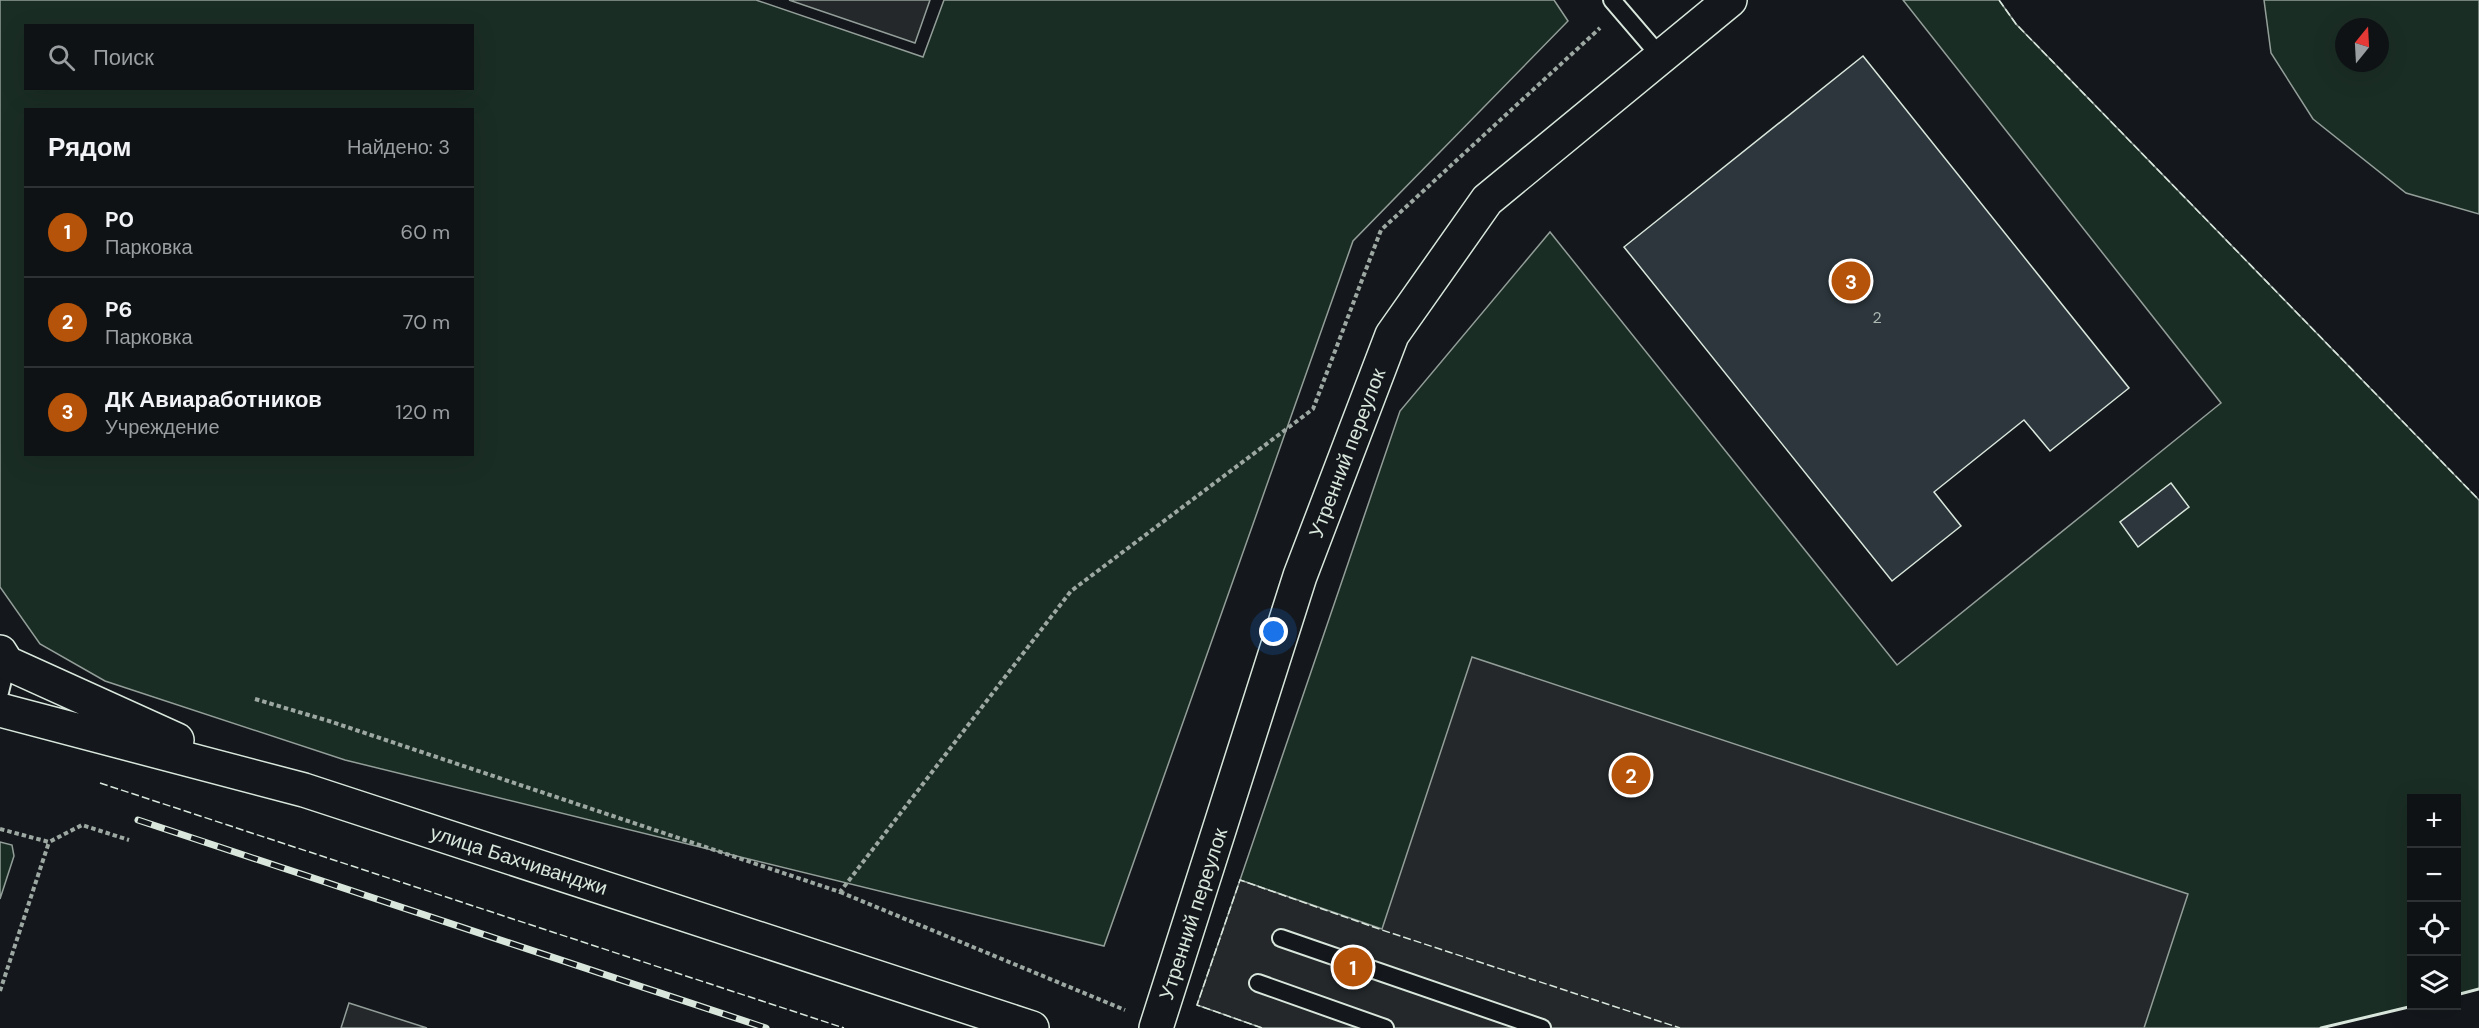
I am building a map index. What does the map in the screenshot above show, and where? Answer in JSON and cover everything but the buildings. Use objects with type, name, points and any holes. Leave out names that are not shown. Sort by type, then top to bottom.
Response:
[{"type":"main road","name":"Утренний переулок","points":[[1157,1026],[1300,576],[1392,335],[1487,200],[1730,0]]},
{"type":"main road","points":[[2,669],[304,790]]},
{"type":"main road","name":"улица Бахчиванджи","points":[[0,710],[304,790],[1032,1028]]},
{"type":"lane","points":[[1616,5],[1660,56]]},
{"type":"lane","points":[[1281,938],[1542,1028]]},
{"type":"lane","points":[[1258,983],[1385,1028]]},
{"type":"path","points":[[840,892],[1071,591],[1313,409],[1381,230],[1616,5]]},
{"type":"path","points":[[255,699],[329,721],[840,892],[1157,1026]]},
{"type":"path","points":[[0,829],[49,842],[82,825],[129,840]]},
{"type":"path","points":[[0,991],[49,842]]},
{"type":"green space","points":[[0,0],[756,0],[923,57],[944,0],[1554,0],[1568,21],[1353,241],[1104,946],[345,760],[105,681],[40,644],[0,587]]},
{"type":"green space","points":[[1903,0],[1999,0],[2016,24],[2479,500],[2479,989],[2461,994],[2461,794],[2407,794],[2407,1007],[2321,1028],[1680,1028],[1382,930],[1240,880],[1400,411],[1550,232],[1897,665],[2221,403]]},
{"type":"green space","points":[[2264,0],[2479,0],[2479,214],[2406,193],[2313,119],[2271,53]]},
{"type":"green space","points":[[0,842],[12,845],[14,856],[0,899]]},
{"type":"shaded area","points":[[789,0],[930,0],[915,43]]},
{"type":"shaded area","points":[[1472,657],[2188,894],[2144,1028],[1262,1028],[1197,1005],[1240,880],[1382,929]]},
{"type":"shaded area","points":[[349,1003],[427,1028],[341,1028]]},
{"type":"railway","points":[[138,820],[766,1028]]},
{"type":"fence","points":[[1999,0],[2016,24],[2479,500]]},
{"type":"fence","points":[[100,783],[844,1028]]},
{"type":"fence","points":[[1262,1028],[1197,1005],[1240,880],[1382,930],[1680,1028]]},
{"type":"wall","points":[[2461,994],[2479,989]]},
{"type":"wall","points":[[2321,1028],[2407,1007]]},
{"type":"place","name":"ДК Авиаработников","points":[[1851,281]]},
{"type":"place","name":"P6","points":[[1631,775]]},
{"type":"place","name":"P0","points":[[1353,967]]}]
